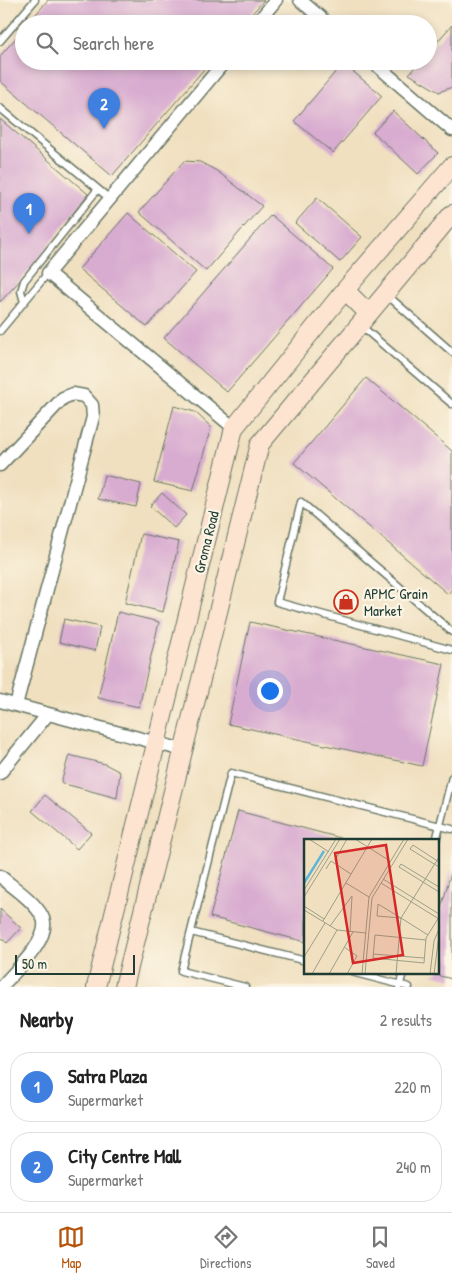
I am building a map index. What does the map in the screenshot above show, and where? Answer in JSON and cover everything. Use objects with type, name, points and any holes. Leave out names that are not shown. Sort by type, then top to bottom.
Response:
[{"type":"main road","name":"Groma Road","points":[[96,987],[234,428],[345,290],[452,166]]},
{"type":"main road","name":"Groma Road","points":[[124,987],[260,444],[363,318],[452,214]]},
{"type":"main road","points":[[345,290],[363,318]]},
{"type":"street","points":[[264,15],[276,0]]},
{"type":"street","points":[[300,0],[318,15]]},
{"type":"street","points":[[218,70],[48,273],[234,428]]},
{"type":"street","points":[[382,70],[452,130]]},
{"type":"street","points":[[0,465],[63,398],[72,394],[84,396],[92,406],[93,418],[16,705]]},
{"type":"street","points":[[0,701],[183,750]]},
{"type":"street","points":[[0,773],[48,714]]},
{"type":"street","points":[[0,876],[34,905],[44,918],[44,930],[40,942],[1,987]]},
{"type":"lane","points":[[22,15],[35,0]]},
{"type":"lane","points":[[0,41],[15,23]]},
{"type":"lane","points":[[0,108],[110,199]]},
{"type":"lane","points":[[24,302],[21,291],[24,281],[98,189]]},
{"type":"lane","points":[[0,331],[48,273]]},
{"type":"lane","points":[[385,293],[452,352]]},
{"type":"lane","points":[[363,318],[452,404]]},
{"type":"lane","points":[[452,632],[301,502],[277,602],[452,650]]},
{"type":"lane","points":[[245,987],[181,971],[231,773],[452,829]]},
{"type":"lane","points":[[437,839],[452,777]]},
{"type":"lane","points":[[191,932],[304,960]]},
{"type":"lane","points":[[358,974],[399,986],[409,987]]},
{"type":"lane","points":[[399,986],[403,974]]},
{"type":"building","points":[[48,0],[264,0],[251,15],[36,15]]},
{"type":"building","points":[[452,25],[452,87],[439,92],[409,74],[412,70],[437,70],[437,42]]},
{"type":"building","points":[[15,39],[15,70],[203,70],[112,176],[0,81],[0,56]]},
{"type":"building","points":[[337,70],[351,70],[382,96],[333,153],[294,121]]},
{"type":"building","points":[[393,111],[438,153],[418,174],[373,132]]},
{"type":"building","points":[[0,119],[88,194],[26,274],[0,302]]},
{"type":"building","points":[[184,161],[200,162],[217,171],[262,206],[206,271],[139,212]]},
{"type":"building","points":[[317,198],[362,237],[340,262],[295,223]]},
{"type":"building","points":[[128,213],[196,272],[147,327],[79,269]]},
{"type":"building","points":[[271,215],[333,269],[227,392],[164,338]]},
{"type":"building","points":[[366,378],[452,451],[452,589],[448,594],[294,463]]},
{"type":"building","points":[[174,406],[195,412],[211,427],[193,491],[154,482]]},
{"type":"building","points":[[104,475],[141,484],[136,507],[98,499]]},
{"type":"building","points":[[162,493],[186,515],[174,528],[150,506]]},
{"type":"building","points":[[141,534],[179,542],[163,612],[125,603]]},
{"type":"building","points":[[118,612],[159,622],[139,707],[98,698]]},
{"type":"building","points":[[64,619],[100,627],[95,651],[59,642]]},
{"type":"building","points":[[250,622],[444,664],[422,766],[228,724]]},
{"type":"building","points":[[69,755],[105,764],[120,772],[117,798],[61,783]]},
{"type":"building","points":[[45,795],[91,833],[77,849],[32,811]]},
{"type":"building","points":[[238,811],[344,839],[304,839],[304,941],[210,917]]},
{"type":"building","points":[[452,869],[452,979],[432,974],[440,974],[440,912]]},
{"type":"building","points":[[0,909],[21,928],[7,943],[0,937]]},
{"type":"place","name":"City Centre Mall","points":[[104,129]]},
{"type":"place","name":"Satra Plaza","points":[[29,234]]},
{"type":"place","name":"APMC Grain Market","points":[[346,602]]}]
